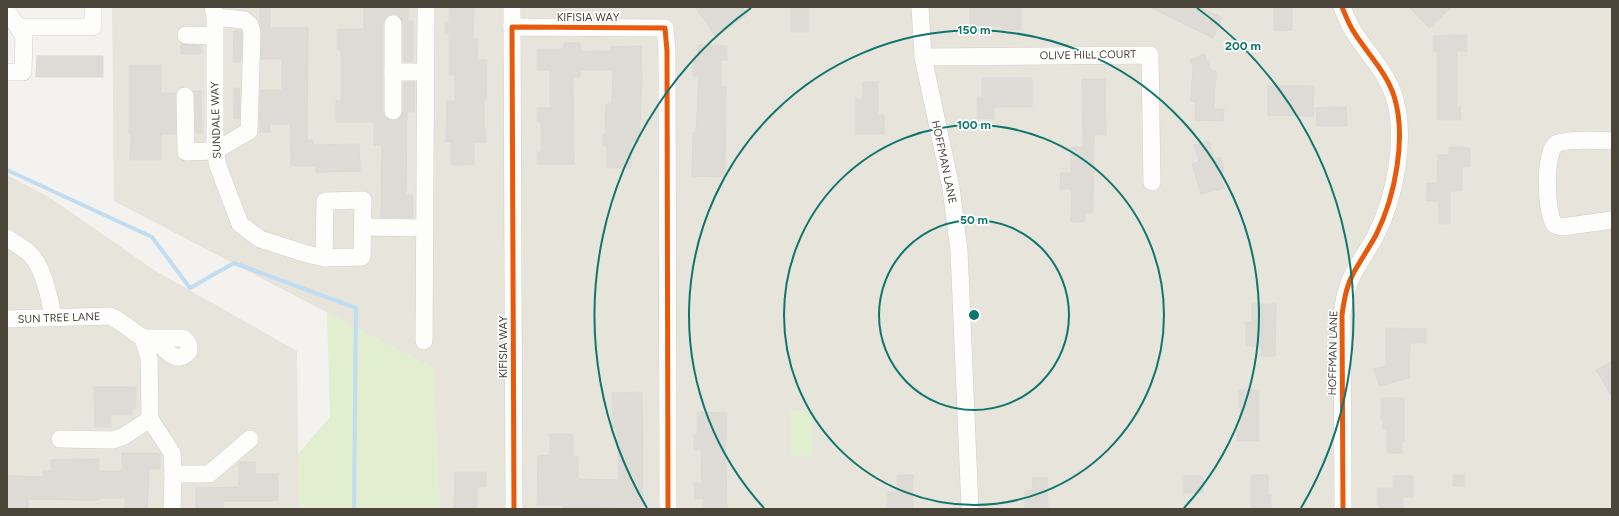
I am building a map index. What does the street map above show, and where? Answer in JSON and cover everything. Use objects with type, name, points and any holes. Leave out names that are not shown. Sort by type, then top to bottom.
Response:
[{"type":"street","points":[[18,27],[94,27],[93,7]]},
{"type":"street","points":[[424,341],[426,7]]},
{"type":"street","name":"KIFISIA WAY","points":[[512,7],[514,509]]},
{"type":"street","name":"HOFFMAN LANE","points":[[920,7],[923,57],[951,188],[960,250],[970,509]]},
{"type":"street","name":"HOFFMAN LANE","points":[[1342,7],[1352,29],[1384,76],[1394,94],[1399,114],[1400,132],[1398,160],[1392,192],[1376,234],[1352,276],[1345,295],[1342,315],[1343,509]]},
{"type":"street","points":[[7,11],[24,36],[23,72],[7,72]]},
{"type":"street","points":[[186,96],[186,152],[215,151],[249,131],[252,32],[250,25],[244,20],[214,12]]},
{"type":"street","name":"SUNDALE WAY","points":[[214,12],[215,151],[218,166],[240,224],[260,239],[324,258],[362,257],[363,227]]},
{"type":"street","points":[[393,24],[394,111]]},
{"type":"street","name":"KIFISIA WAY","points":[[512,27],[665,28],[667,51],[668,509]]},
{"type":"street","points":[[186,35],[214,36]]},
{"type":"street","name":"OLIVE HILL COURT","points":[[923,57],[1150,55],[1152,182]]},
{"type":"street","points":[[393,72],[426,72]]},
{"type":"street","points":[[1612,141],[1564,142],[1556,144],[1551,152],[1547,188],[1551,218],[1555,225],[1562,227],[1612,220]]},
{"type":"street","points":[[324,258],[325,200],[363,200],[363,227],[424,228]]},
{"type":"street","points":[[7,238],[30,254],[40,271],[50,302],[53,318]]},
{"type":"street","name":"SUN TREE LANE","points":[[7,319],[110,316],[149,338],[150,419]]},
{"type":"street","points":[[60,439],[113,440],[124,436],[150,419],[172,453],[172,509]]},
{"type":"street","points":[[173,474],[209,474],[250,439]]},
{"type":"shaded area","points":[[112,7],[1612,7],[1612,509],[440,509],[433,368],[114,201]]},
{"type":"shaded area","points":[[7,175],[49,197],[154,270],[297,351],[299,509],[7,509]]},
{"type":"green space","points":[[327,312],[433,368],[440,509],[299,509],[298,454],[330,417]]},
{"type":"green space","points":[[812,410],[812,456],[791,456],[791,411]]},
{"type":"building","points":[[260,7],[270,7],[270,28],[308,28],[307,140],[313,140],[313,145],[359,144],[360,171],[316,172],[316,166],[291,166],[290,124],[270,124],[270,132],[260,132],[260,90],[282,90],[282,59],[261,59],[262,32],[260,23]]},
{"type":"building","points":[[364,7],[408,7],[408,21],[413,21],[413,62],[403,62],[403,24],[398,15],[388,15],[383,24],[383,111],[384,116],[388,119],[393,121],[398,120],[403,111],[403,82],[414,82],[415,112],[407,112],[406,195],[413,195],[413,218],[381,217],[382,145],[374,145],[374,122],[336,122],[336,101],[341,101],[341,50],[337,50],[337,29],[364,29]]},
{"type":"building","points":[[449,7],[474,7],[473,39],[478,39],[477,60],[487,60],[486,99],[484,99],[484,129],[486,129],[486,142],[474,143],[474,164],[451,165],[451,142],[446,142],[447,101],[455,101],[455,75],[449,75],[449,34],[445,34],[445,22],[449,22]]},
{"type":"building","points":[[695,7],[743,7],[748,14],[716,37]]},
{"type":"building","points":[[791,7],[808,7],[808,32],[791,32]]},
{"type":"building","points":[[970,7],[1021,7],[1021,29],[1001,30],[1001,26],[970,26]]},
{"type":"building","points":[[1150,7],[1199,7],[1222,18],[1213,38]]},
{"type":"building","points":[[1274,7],[1292,7],[1292,30],[1274,31]]},
{"type":"building","points":[[1409,7],[1451,7],[1429,28]]},
{"type":"building","points":[[234,31],[241,31],[242,33],[241,62],[233,62]]},
{"type":"building","points":[[1467,35],[1467,51],[1457,51],[1457,107],[1460,107],[1461,120],[1437,120],[1437,51],[1433,51],[1433,36]]},
{"type":"building","points":[[564,43],[580,43],[580,52],[610,51],[610,47],[641,46],[642,80],[639,142],[631,142],[631,168],[607,168],[607,146],[603,146],[603,134],[605,134],[606,104],[612,104],[613,70],[580,70],[580,77],[573,77],[574,164],[537,164],[537,152],[541,152],[541,122],[537,122],[537,108],[550,108],[550,70],[537,70],[537,49],[564,49]]},
{"type":"building","points":[[181,44],[201,46],[201,54],[181,54]]},
{"type":"building","points":[[698,45],[727,46],[727,60],[721,60],[721,86],[726,87],[725,177],[692,176],[693,133],[696,133],[699,76],[693,76],[693,60],[698,60]]},
{"type":"building","points":[[1205,54],[1211,71],[1216,71],[1214,109],[1224,109],[1223,121],[1195,120],[1196,102],[1191,101],[1193,67],[1190,60]]},
{"type":"building","points":[[37,56],[103,56],[103,77],[36,77]]},
{"type":"building","points":[[129,65],[161,65],[161,93],[176,93],[176,134],[161,134],[161,160],[130,160],[131,134],[129,134]]},
{"type":"building","points":[[982,78],[1032,78],[1032,107],[994,107],[994,119],[977,118],[977,97],[982,97]]},
{"type":"building","points":[[1082,79],[1105,79],[1106,135],[1094,135],[1093,213],[1085,213],[1085,222],[1071,222],[1072,189],[1060,189],[1061,173],[1071,173],[1071,147],[1083,148]]},
{"type":"building","points":[[863,82],[878,82],[878,115],[884,115],[884,134],[856,134],[856,99],[863,99]]},
{"type":"building","points":[[1268,85],[1314,86],[1313,116],[1268,115]]},
{"type":"building","points":[[234,88],[240,88],[239,119],[234,119]]},
{"type":"building","points":[[194,91],[201,91],[202,133],[196,133]]},
{"type":"building","points":[[1346,107],[1347,126],[1317,126],[1316,108]]},
{"type":"building","points":[[1209,141],[1214,159],[1220,157],[1224,171],[1220,172],[1224,188],[1201,194],[1192,164],[1199,162],[1194,145]]},
{"type":"building","points":[[1449,147],[1470,148],[1470,167],[1462,167],[1462,191],[1450,191],[1450,224],[1439,224],[1439,201],[1426,201],[1427,183],[1437,183],[1438,155],[1449,155]]},
{"type":"building","points":[[1252,304],[1276,304],[1275,356],[1261,356],[1261,346],[1246,346],[1246,322],[1252,322]]},
{"type":"building","points":[[1386,328],[1426,329],[1426,343],[1410,343],[1409,378],[1379,386],[1374,369],[1386,366]]},
{"type":"building","points":[[1612,361],[1612,397],[1596,370]]},
{"type":"building","points":[[94,387],[136,387],[136,408],[132,408],[132,415],[111,415],[111,427],[95,427]]},
{"type":"building","points":[[1239,390],[1259,390],[1259,441],[1237,441],[1237,429],[1241,429]]},
{"type":"building","points":[[642,392],[643,507],[562,508],[562,505],[537,505],[538,456],[550,455],[550,434],[573,434],[573,457],[578,457],[578,479],[619,480],[617,428],[613,428],[612,393]]},
{"type":"building","points":[[1381,398],[1404,398],[1404,442],[1402,442],[1402,453],[1387,453],[1387,429],[1383,429],[1383,419],[1381,419]]},
{"type":"building","points":[[697,412],[727,413],[725,462],[727,509],[704,509],[704,499],[695,499],[694,483],[702,483],[701,450],[694,450],[694,435],[697,435]]},
{"type":"building","points":[[122,453],[160,453],[160,469],[149,469],[147,509],[125,509],[125,498],[99,498],[99,500],[28,499],[28,509],[7,509],[7,476],[43,477],[43,471],[51,471],[51,460],[99,459],[99,471],[122,471]]},
{"type":"building","points":[[239,462],[256,462],[255,474],[278,474],[278,501],[223,501],[223,509],[196,509],[196,488],[239,487]]},
{"type":"building","points":[[455,472],[486,472],[486,487],[477,487],[477,509],[454,509]]},
{"type":"building","points":[[897,475],[913,475],[912,509],[888,509],[888,492],[897,492]]},
{"type":"building","points":[[1251,475],[1268,475],[1268,495],[1271,495],[1271,509],[1251,509]]},
{"type":"building","points":[[1453,475],[1464,475],[1464,486],[1453,486]]},
{"type":"building","points":[[1184,476],[1203,476],[1203,493],[1184,493]]},
{"type":"building","points":[[1393,476],[1413,476],[1413,497],[1403,497],[1403,509],[1379,509],[1379,505],[1377,505],[1377,488],[1393,488]]},
{"type":"building","points":[[1047,477],[1048,509],[1025,509],[1025,490],[1033,490],[1032,478]]},
{"type":"waterway","points":[[7,170],[152,237],[190,288],[234,263],[356,308],[354,509]]},
{"type":"cycle path","points":[[1342,7],[1352,29],[1386,78],[1394,96],[1398,112],[1399,130],[1397,167],[1389,203],[1376,235],[1351,279],[1346,294],[1342,315],[1343,509]]},
{"type":"cycle path","points":[[514,509],[512,27],[665,28],[667,51],[668,509]]}]
